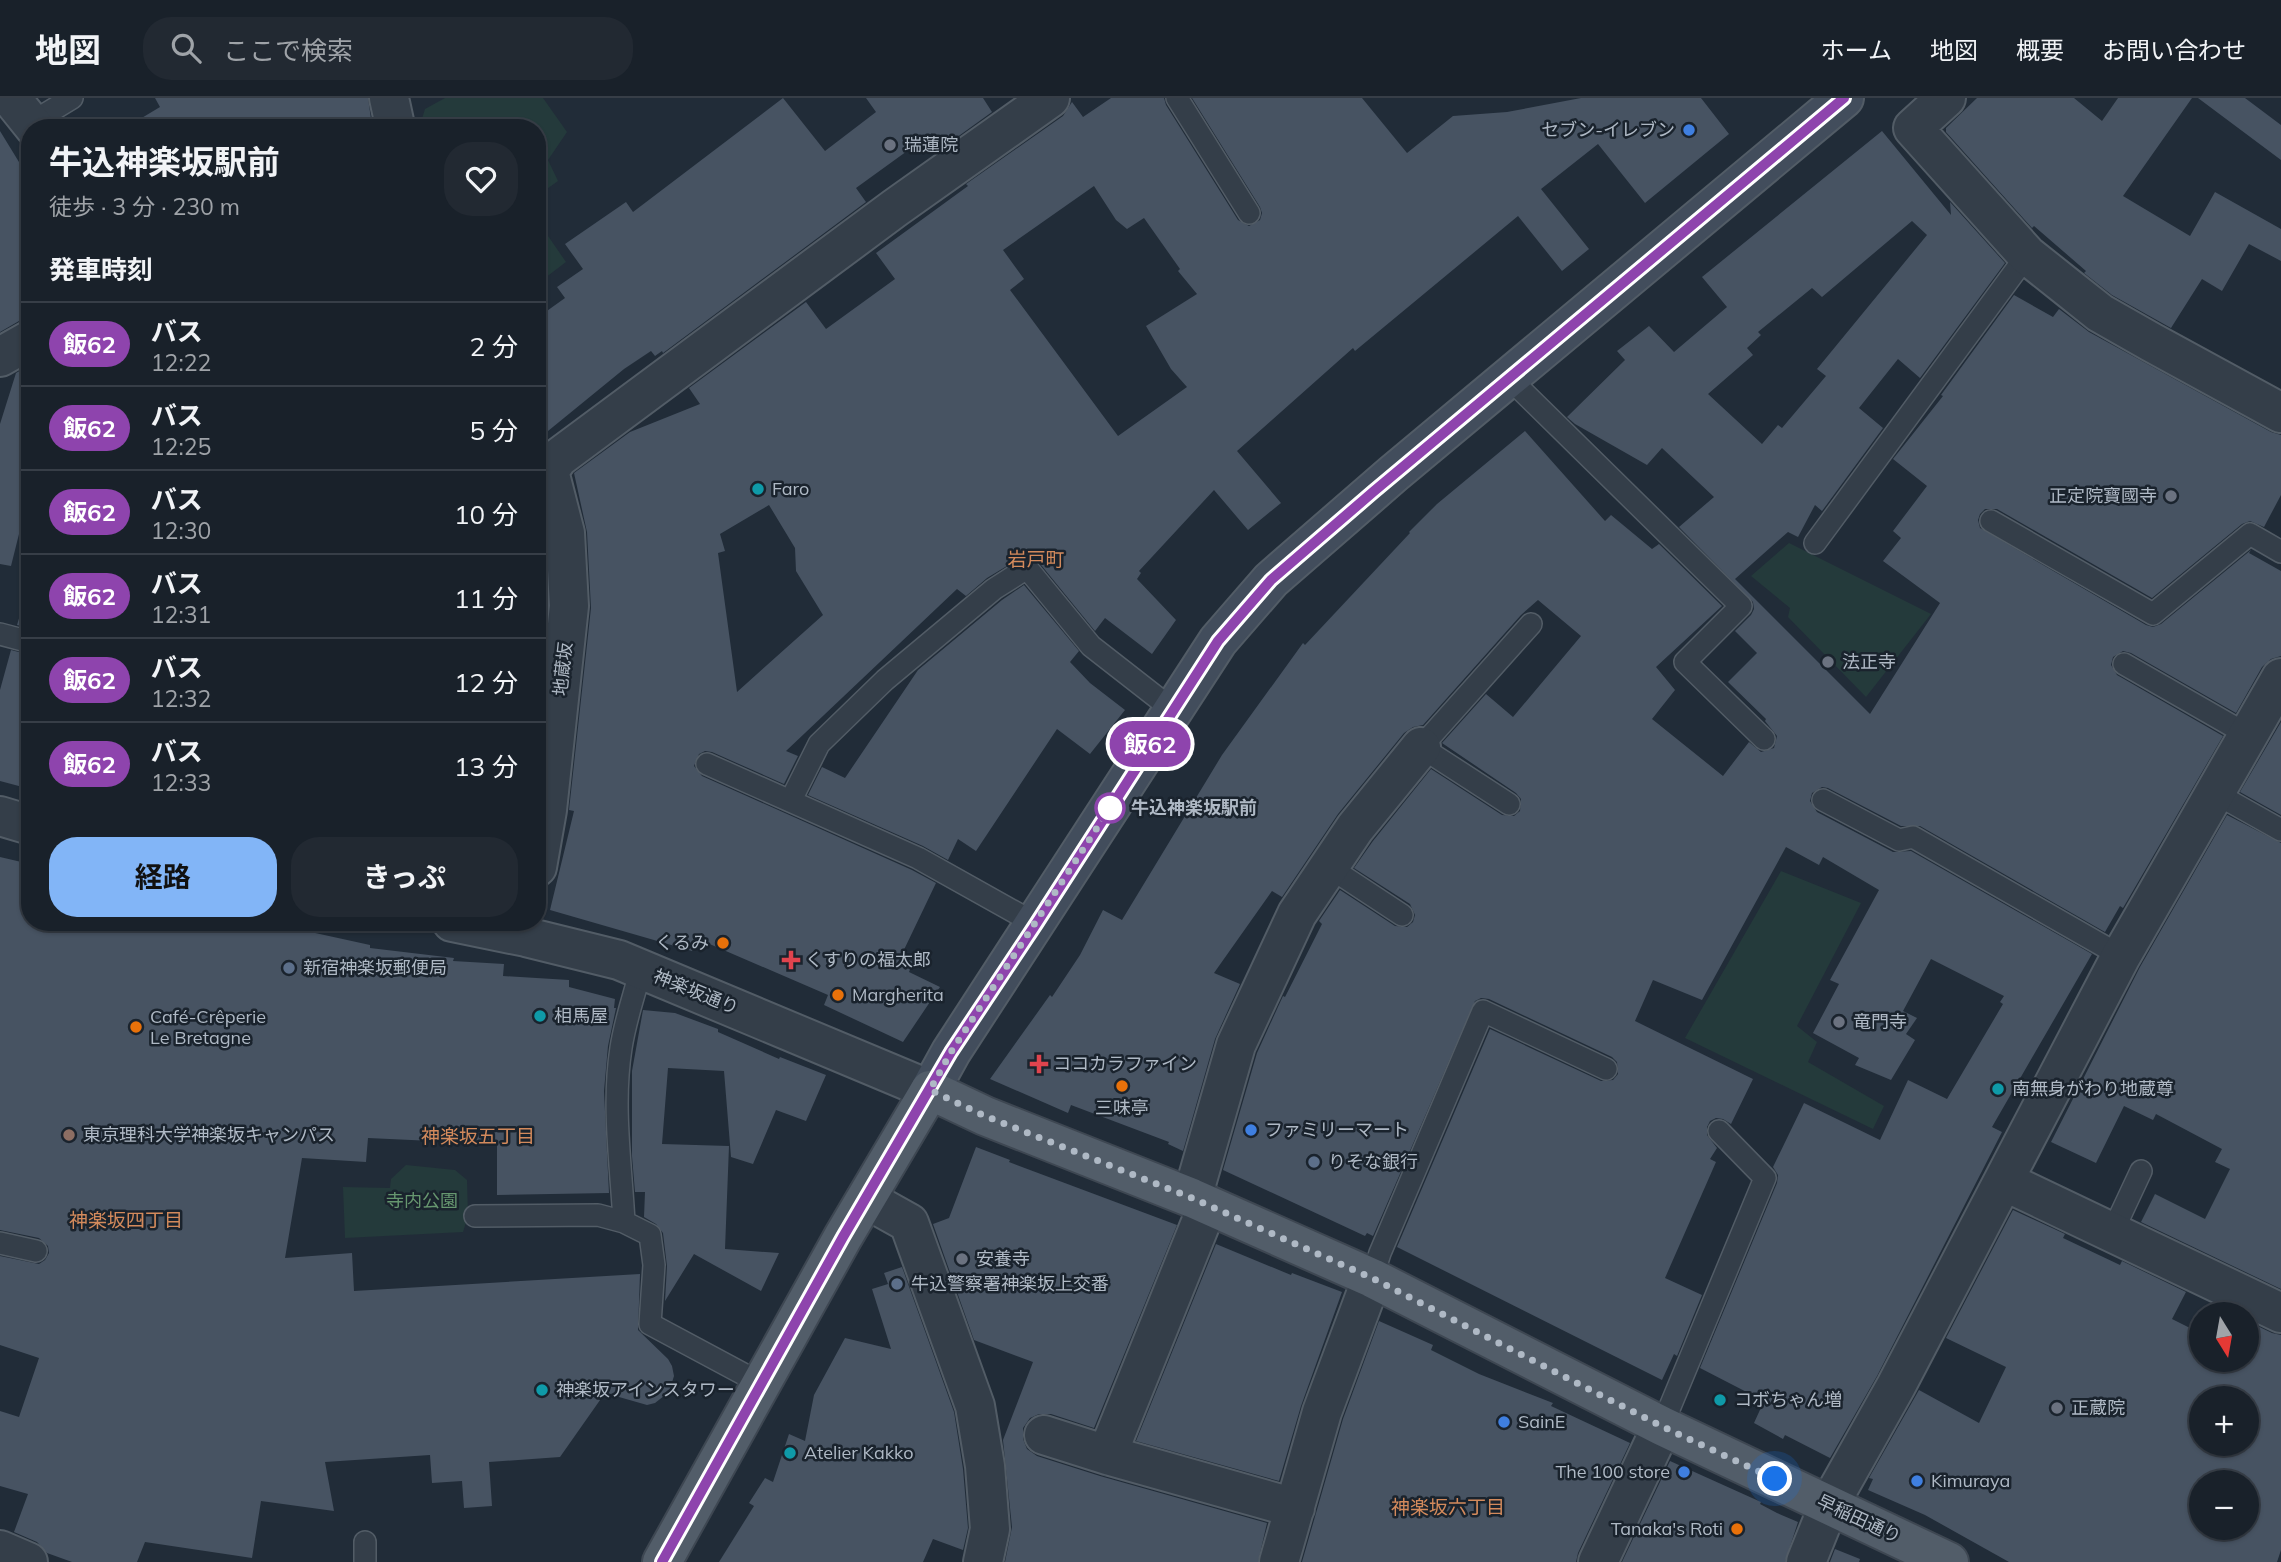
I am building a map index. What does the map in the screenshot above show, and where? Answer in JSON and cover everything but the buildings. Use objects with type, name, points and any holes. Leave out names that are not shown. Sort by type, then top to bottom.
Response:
[{"type":"main road","points":[[662,1562],[951,1052],[1218,641],[1271,580],[1844,98]]},
{"type":"main road","name":"早稲田通り","points":[[930,1090],[985,1116],[1200,1202],[1372,1278],[1661,1426],[1949,1562]]},
{"type":"street","points":[[389,98],[394,119]]},
{"type":"street","points":[[547,488],[558,458],[895,208],[1050,98]]},
{"type":"street","points":[[1946,98],[1913,128],[2026,255],[2099,313],[2281,413]]},
{"type":"street","name":"地蔵坂","points":[[546,816],[569,606],[565,533],[547,488]]},
{"type":"street","points":[[1806,1562],[1829,1505],[1901,1377],[2121,956],[2281,678]]},
{"type":"street","points":[[1107,1455],[1202,1225],[1200,1202],[1236,1045],[1297,915],[1355,828],[1421,747]]},
{"type":"street","points":[[0,816],[21,822]]},
{"type":"street","name":"神楽坂通り","points":[[530,931],[619,960],[930,1090]]},
{"type":"street","points":[[2004,1181],[2281,1313]]},
{"type":"street","points":[[866,1199],[909,1223],[975,1406],[985,1466],[990,1529],[983,1562]]},
{"type":"street","points":[[1279,1562],[1322,1412],[1372,1278]]},
{"type":"street","points":[[1598,1562],[1661,1426]]},
{"type":"street","points":[[1044,1435],[1295,1508]]},
{"type":"street","points":[[0,1550],[28,1562]]},
{"type":"lane","points":[[26,116],[72,98]]},
{"type":"lane","points":[[1177,98],[1249,213]]},
{"type":"lane","points":[[1815,542],[2026,255]]},
{"type":"lane","points":[[1509,378],[1741,606],[1685,662],[1764,738]]},
{"type":"lane","points":[[1991,521],[2153,614],[2250,534],[2281,552]]},
{"type":"lane","points":[[791,800],[819,744],[885,680],[994,589],[1027,568],[1091,646],[1172,710]]},
{"type":"lane","points":[[1509,804],[1421,747],[1531,624]]},
{"type":"lane","points":[[0,634],[21,640]]},
{"type":"lane","points":[[2124,664],[2248,735]]},
{"type":"lane","points":[[707,764],[918,858],[1036,924]]},
{"type":"lane","points":[[2215,793],[2281,830]]},
{"type":"lane","points":[[1823,800],[1899,840],[1913,837],[2121,956]]},
{"type":"lane","points":[[1329,867],[1402,915]]},
{"type":"lane","points":[[624,1222],[617,1097],[626,1020],[641,969]]},
{"type":"lane","points":[[1372,1278],[1380,1253],[1483,1011],[1606,1069]]},
{"type":"lane","points":[[1661,1426],[1765,1178],[1719,1131]]},
{"type":"lane","points":[[2112,1233],[2141,1171]]},
{"type":"lane","points":[[475,1216],[598,1215],[624,1222],[650,1235],[654,1265],[650,1324],[762,1384]]},
{"type":"lane","points":[[0,1242],[36,1251]]},
{"type":"green space","points":[[445,98],[543,98],[567,132],[548,160],[558,181],[546,190],[546,119],[422,119],[425,109]]},
{"type":"green space","points":[[546,233],[566,262],[546,277]]},
{"type":"green space","points":[[1789,543],[1931,614],[1866,697],[1788,617],[1790,608],[1751,576]]},
{"type":"green space","points":[[1781,871],[1861,903],[1797,1026],[1817,1042],[1808,1062],[1884,1106],[1873,1129],[1685,1038]]},
{"type":"green space","name":"寺内公園","points":[[406,1165],[455,1170],[467,1180],[468,1216],[463,1232],[345,1238],[343,1187],[390,1188],[391,1179]]},
{"type":"bus line","name":"飯62","points":[[662,1562],[843,1237],[951,1052],[1218,641],[1271,580],[1844,98]]},
{"type":"place","name":"セブン-イレブン","points":[[1689,130]]},
{"type":"place","name":"瑞蓮院","points":[[890,145]]},
{"type":"place","name":"Faro","points":[[758,489]]},
{"type":"place","name":"正定院寶國寺","points":[[2171,496]]},
{"type":"place","name":"法正寺","points":[[1828,662]]},
{"type":"place","name":"牛込神楽坂駅前","points":[[1110,808]]},
{"type":"place","name":"くるみ","points":[[723,943]]},
{"type":"place","name":"くすりの福太郎","points":[[791,960]]},
{"type":"place","name":"新宿神楽坂郵便局","points":[[289,968]]},
{"type":"place","name":"Margherita","points":[[838,995]]},
{"type":"place","name":"相馬屋","points":[[540,1016]]},
{"type":"place","name":"竜門寺","points":[[1839,1022]]},
{"type":"place","name":"Café-Crêperie Le Bretagne","points":[[136,1027]]},
{"type":"place","name":"ココカラファイン","points":[[1039,1064]]},
{"type":"place","name":"三味亭","points":[[1122,1086]]},
{"type":"place","name":"南無身がわり地蔵尊","points":[[1998,1089]]},
{"type":"place","name":"ファミリーマート","points":[[1251,1130]]},
{"type":"place","name":"東京理科大学神楽坂キャンパス","points":[[69,1135]]},
{"type":"place","name":"りそな銀行","points":[[1314,1162]]},
{"type":"place","name":"安養寺","points":[[962,1259]]},
{"type":"place","name":"牛込警察署神楽坂上交番","points":[[897,1284]]},
{"type":"place","name":"神楽坂アインスタワー","points":[[542,1390]]},
{"type":"place","name":"コボちゃん増","points":[[1720,1400]]},
{"type":"place","name":"正蔵院","points":[[2057,1408]]},
{"type":"place","name":"SainE","points":[[1504,1422]]},
{"type":"place","name":"Atelier Kakko","points":[[790,1453]]},
{"type":"place","name":"The 100 store","points":[[1684,1472]]},
{"type":"place","name":"Kimuraya","points":[[1917,1481]]},
{"type":"place","name":"Tanaka's Roti","points":[[1737,1529]]},
{"type":"district","name":"岩戸町","points":[[1036,559]]},
{"type":"district","name":"神楽坂五丁目","points":[[478,1136]]},
{"type":"district","name":"神楽坂四丁目","points":[[126,1220]]},
{"type":"district","name":"神楽坂六丁目","points":[[1448,1507]]},
{"type":"route","points":[[1110,808],[951,1052],[930,1090],[985,1116],[1192,1198],[1372,1278],[1661,1426],[1775,1479]]}]
